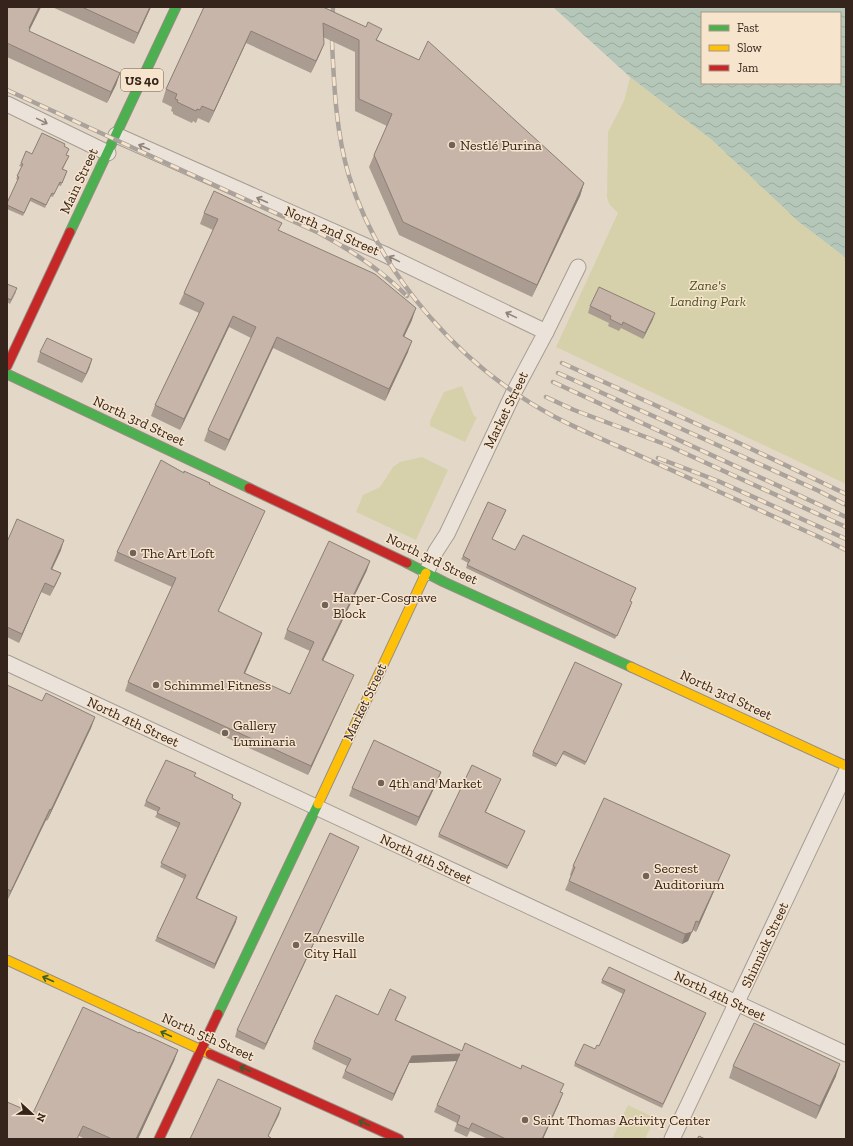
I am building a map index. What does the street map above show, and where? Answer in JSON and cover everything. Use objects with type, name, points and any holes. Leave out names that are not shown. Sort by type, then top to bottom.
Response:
[{"type":"street","name":"Main Street","points":[[7,366],[176,7]]},
{"type":"street","points":[[7,104],[108,152]]},
{"type":"street","name":"North 2nd Street","points":[[116,135],[384,254],[546,332]]},
{"type":"street","name":"Market Street","points":[[159,1139],[436,551],[447,534],[514,392],[578,267]]},
{"type":"street","name":"North 3rd Street","points":[[7,374],[401,560],[444,582],[846,766]]},
{"type":"street","name":"North 4th Street","points":[[7,663],[846,1054]]},
{"type":"street","name":"Shinnick Street","points":[[672,1139],[846,772]]},
{"type":"street","name":"North 5th Street","points":[[7,960],[201,1050],[399,1139]]},
{"type":"green space","name":"Zane's Landing Park","points":[[630,77],[712,140],[799,222],[846,258],[846,484],[556,347],[618,213],[609,204],[607,197],[608,132],[624,101]]},
{"type":"green space","points":[[462,386],[474,416],[477,417],[465,442],[430,426],[430,421],[444,392]]},
{"type":"green space","points":[[422,457],[448,470],[416,540],[356,512],[363,495],[380,487],[393,467],[400,462]]},
{"type":"green space","points":[[628,1105],[655,1118],[645,1139],[612,1139]]},
{"type":"water","points":[[553,7],[846,7],[846,258],[799,222],[712,140],[630,77]]},
{"type":"building","points":[[7,7],[39,7],[29,31],[120,73],[111,92],[7,43]]},
{"type":"building","points":[[82,7],[150,7],[138,33]]},
{"type":"building","name":"Nestlé Purina","points":[[204,7],[323,7],[366,27],[368,22],[382,29],[376,40],[419,60],[428,41],[584,183],[537,285],[403,222],[374,155],[392,114],[359,99],[359,40],[323,23],[324,44],[316,61],[251,31],[214,111],[202,106],[200,110],[197,109],[196,111],[177,102],[178,100],[175,99],[177,94],[166,89]]},
{"type":"building","points":[[42,133],[65,144],[64,146],[69,149],[66,155],[69,156],[62,169],[67,171],[62,183],[60,182],[54,194],[52,193],[46,205],[31,198],[24,213],[7,205],[7,203],[19,177],[17,176],[23,164],[21,163],[26,151],[32,154]]},
{"type":"building","points":[[214,191],[282,223],[278,230],[375,274],[416,308],[403,336],[412,341],[389,389],[277,337],[229,440],[208,430],[256,327],[233,316],[184,419],[155,405],[204,303],[184,293],[218,219],[204,213]]},
{"type":"building","points":[[7,284],[17,288],[11,300],[7,298]]},
{"type":"building","points":[[599,287],[655,313],[645,333],[623,322],[622,325],[610,319],[611,316],[590,306]]},
{"type":"building","points":[[47,338],[92,359],[86,374],[40,352]]},
{"type":"building","points":[[161,460],[184,473],[184,471],[265,511],[218,611],[262,633],[244,673],[290,694],[314,642],[287,630],[329,541],[370,561],[322,660],[354,675],[311,766],[128,682],[176,578],[117,552]]},
{"type":"building","points":[[488,502],[506,510],[492,539],[515,550],[523,535],[636,588],[630,601],[632,602],[617,636],[467,565],[470,560],[463,556]]},
{"type":"building","points":[[17,519],[64,540],[51,569],[61,573],[54,587],[45,583],[22,634],[7,627],[7,542]]},
{"type":"building","points":[[575,662],[622,684],[586,762],[564,751],[557,764],[533,752]]},
{"type":"building","points":[[7,685],[42,701],[46,693],[95,717],[11,891],[7,889]]},
{"type":"building","points":[[374,740],[441,772],[419,817],[352,788]]},
{"type":"building","points":[[166,760],[196,773],[194,776],[233,795],[232,798],[241,803],[196,898],[237,917],[215,964],[157,937],[186,875],[161,863],[180,823],[157,813],[160,808],[146,801]]},
{"type":"building","points":[[472,765],[501,779],[485,812],[525,831],[508,866],[439,834]]},
{"type":"building","name":"Secrest Auditorium","points":[[604,798],[730,855],[699,922],[696,921],[692,932],[685,934],[569,881],[575,867],[573,866]]},
{"type":"building","name":"Zanesville City Hall","points":[[330,833],[359,847],[266,1044],[237,1030]]},
{"type":"building","points":[[609,967],[706,1013],[663,1104],[575,1063],[584,1044],[595,1049],[597,1045],[599,1046],[625,990],[602,980]]},
{"type":"building","points":[[390,989],[406,997],[395,1020],[462,1051],[465,1043],[521,1069],[522,1065],[564,1084],[560,1092],[563,1093],[542,1139],[506,1139],[472,1123],[469,1129],[457,1124],[460,1116],[437,1105],[460,1054],[412,1056],[394,1094],[345,1071],[351,1059],[314,1042],[336,995],[378,1015]]},
{"type":"building","points":[[83,1007],[178,1050],[136,1139],[112,1139],[83,1126],[77,1139],[7,1139],[7,1102],[33,1113]]},
{"type":"building","points":[[754,1023],[840,1064],[820,1106],[733,1066]]},
{"type":"building","points":[[218,1079],[281,1108],[268,1136],[271,1138],[270,1139],[190,1139]]},
{"type":"building","points":[[699,1136],[705,1139],[697,1139]]},
{"type":"railway","points":[[332,23],[333,7]]},
{"type":"railway","points":[[332,41],[335,92],[341,143],[349,176],[363,213],[381,249],[403,283],[429,316],[457,346],[488,373],[521,397],[555,417],[846,550]]},
{"type":"railway","points":[[7,90],[319,233],[343,246],[365,261],[407,296]]},
{"type":"railway","points":[[562,363],[741,444],[846,494]]},
{"type":"railway","points":[[558,373],[819,491],[846,505]]},
{"type":"railway","points":[[553,382],[846,517]]},
{"type":"railway","points":[[546,397],[574,410],[667,445],[846,527]]},
{"type":"railway","points":[[658,458],[718,481],[846,539]]},
{"type":"traffic: fast","points":[[70,232],[176,7]]},
{"type":"traffic: fast","points":[[7,374],[249,488]]},
{"type":"traffic: fast","points":[[407,563],[444,582],[631,667]]},
{"type":"traffic: fast","points":[[218,1014],[318,804]]},
{"type":"traffic: slow","points":[[318,804],[426,573]]},
{"type":"traffic: slow","points":[[631,667],[846,766]]},
{"type":"traffic: slow","points":[[7,960],[210,1054]]},
{"type":"traffic: jam","points":[[7,366],[70,232]]},
{"type":"traffic: jam","points":[[249,488],[407,563]]},
{"type":"traffic: jam","points":[[159,1139],[218,1014]]},
{"type":"traffic: jam","points":[[210,1054],[399,1139]]},
{"type":"place","name":"Nestlé Purina","points":[[452,145]]},
{"type":"place","name":"The Art Loft","points":[[133,553]]},
{"type":"place","name":"Harper-Cosgrave Block","points":[[325,605]]},
{"type":"place","name":"Schimmel Fitness","points":[[156,685]]},
{"type":"place","name":"Gallery Luminaria","points":[[225,733]]},
{"type":"place","name":"4th and Market","points":[[381,783]]},
{"type":"place","name":"Secrest Auditorium","points":[[646,876]]},
{"type":"place","name":"Zanesville City Hall","points":[[296,945]]},
{"type":"place","name":"Saint Thomas Activity Center","points":[[525,1120]]}]
